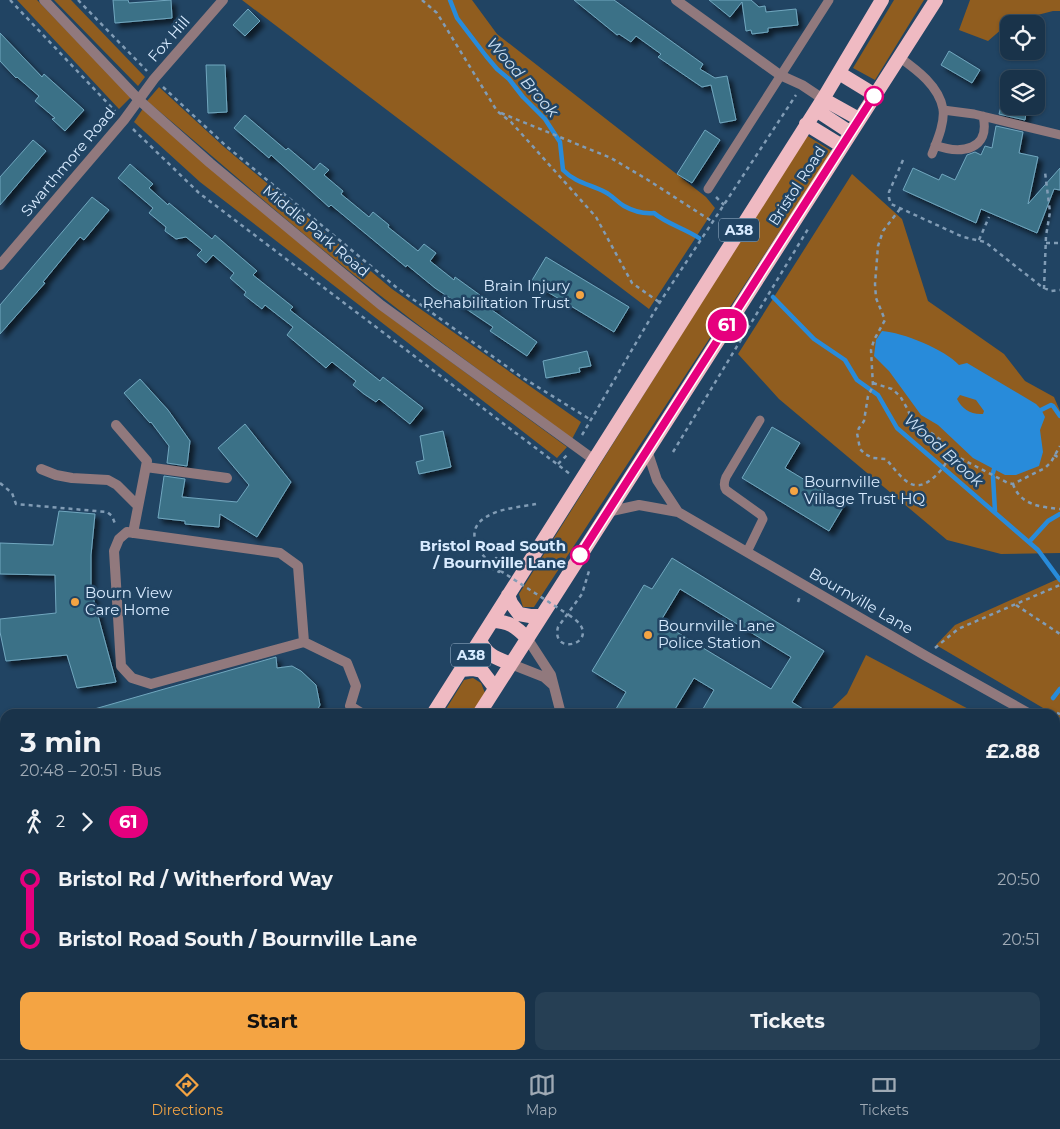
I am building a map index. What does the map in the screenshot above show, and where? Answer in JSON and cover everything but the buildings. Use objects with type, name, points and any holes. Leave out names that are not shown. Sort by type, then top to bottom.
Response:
[{"type":"highway","name":"Bristol Road","points":[[593,459],[819,105],[882,0]]},
{"type":"highway","name":"Bristol Road","points":[[607,512],[936,0]]},
{"type":"highway","points":[[839,72],[875,95]]},
{"type":"highway","points":[[819,105],[859,119]]},
{"type":"highway","points":[[819,105],[851,133]]},
{"type":"highway","points":[[806,124],[842,146]]},
{"type":"highway","name":"A38","points":[[436,709],[593,459]]},
{"type":"highway","name":"A38","points":[[482,709],[607,512]]},
{"type":"highway","points":[[508,595],[519,614],[541,616]]},
{"type":"highway","points":[[492,621],[512,624],[527,638]]},
{"type":"highway","points":[[480,640],[482,646],[491,656],[511,664]]},
{"type":"highway","points":[[462,670],[482,670],[495,688]]},
{"type":"street","name":"Middle Park Road","points":[[44,0],[139,100],[210,163],[381,305],[593,459]]},
{"type":"street","name":"Fox Hill","points":[[139,100],[154,78],[223,0]]},
{"type":"street","points":[[676,0],[780,74],[802,85],[819,105]]},
{"type":"street","name":"Swarthmore Road","points":[[0,265],[139,100]]},
{"type":"street","points":[[116,424],[147,461],[133,533]]},
{"type":"street","name":"Bournville Lane","points":[[647,450],[657,480],[678,512]]},
{"type":"street","points":[[146,467],[226,478]]},
{"type":"street","points":[[41,469],[56,475],[72,478],[108,480],[117,485],[138,506]]},
{"type":"street","name":"Bournville Lane","points":[[607,512],[639,506],[678,512],[1021,709]]},
{"type":"street","points":[[304,642],[298,566],[280,553],[127,532],[121,538],[114,551],[122,666],[132,678],[151,684],[304,642],[347,663],[356,686],[350,706],[355,709]]},
{"type":"street","points":[[527,638],[551,675],[560,709]]},
{"type":"street","points":[[511,664],[544,677],[553,685]]},
{"type":"lane","points":[[708,188],[829,0]]},
{"type":"lane","points":[[899,57],[920,72],[940,100],[943,110],[942,124],[933,150],[973,148],[984,136],[983,116]]},
{"type":"lane","points":[[943,110],[983,116],[1060,135]]},
{"type":"lane","points":[[747,552],[763,519],[762,515],[726,490],[724,483],[760,420]]},
{"type":"path","points":[[10,0],[124,120],[199,193],[579,481]]},
{"type":"path","points":[[78,0],[154,78],[225,145],[396,287],[520,376],[591,420],[660,302],[802,85]]},
{"type":"path","points":[[422,0],[437,13],[497,111],[511,122],[596,217],[632,283],[660,302]]},
{"type":"path","points":[[497,111],[611,158],[713,222]]},
{"type":"path","points":[[903,160],[889,192],[888,198],[891,204],[963,237],[985,242],[1044,289],[1051,291],[1060,290]]},
{"type":"path","points":[[1044,289],[1050,205],[1045,172]]},
{"type":"path","points":[[900,209],[883,231],[878,246],[875,284],[876,298],[885,320],[874,340],[871,350],[873,385],[868,396],[864,420],[859,428],[860,449],[873,458],[886,459],[890,466],[908,484],[915,486],[923,484],[942,469],[952,454]]},
{"type":"path","points":[[979,240],[990,217]]},
{"type":"path","points":[[1046,243],[1060,243]]},
{"type":"path","points":[[873,385],[892,390],[900,396],[911,418],[945,443],[952,454],[1013,484],[1017,492],[1034,506],[1060,509]]},
{"type":"path","points":[[1013,484],[1045,468],[1051,462],[1060,446]]},
{"type":"path","points":[[1054,455],[1060,458]]},
{"type":"path","points":[[0,482],[12,493],[16,504],[107,512],[112,516],[121,538]]},
{"type":"path","points":[[493,567],[496,558],[502,562],[499,572],[493,567],[482,556],[474,542],[476,527],[486,517],[501,511],[536,504]]},
{"type":"path","points":[[493,567],[562,610],[569,616],[579,623],[583,630],[581,639],[570,645],[559,639],[557,636],[558,627],[565,616],[571,609],[582,594],[590,568]]},
{"type":"path","points":[[926,656],[958,629],[1060,585]]},
{"type":"path","points":[[1016,605],[1060,634]]},
{"type":"shaded area","points":[[17,0],[37,0],[131,97],[119,109]]},
{"type":"shaded area","points":[[54,0],[71,0],[145,77],[138,86]]},
{"type":"shaded area","points":[[242,0],[472,0],[497,34],[706,197],[715,208],[649,309]]},
{"type":"shaded area","points":[[894,0],[924,0],[875,80],[853,68]]},
{"type":"shaded area","points":[[970,0],[1060,0],[1060,11],[1037,15],[1000,15],[1000,31],[988,41],[959,30]]},
{"type":"shaded area","points":[[159,87],[223,146],[392,289],[581,422],[572,439],[425,330],[348,270],[147,101]]},
{"type":"shaded area","points":[[144,107],[379,309],[567,447],[557,458],[200,182],[134,122]]},
{"type":"shaded area","points":[[806,135],[832,151],[534,607],[523,607],[519,594]]},
{"type":"shaded area","points":[[852,174],[902,219],[928,301],[1004,354],[1025,381],[1054,397],[1060,411],[1060,553],[1001,554],[947,540],[779,399],[738,354]]},
{"type":"shaded area","points":[[1060,578],[1060,709],[1045,709],[936,645],[955,625]]},
{"type":"shaded area","points":[[866,655],[969,709],[831,709],[847,694]]},
{"type":"shaded area","points":[[473,678],[481,683],[485,693],[475,709],[446,709],[464,680]]},
{"type":"water","points":[[882,331],[891,332],[923,343],[953,359],[959,365],[967,363],[1036,404],[1045,417],[1040,430],[1043,452],[1039,466],[1016,475],[1005,475],[973,458],[938,425],[921,415],[889,371],[874,356],[876,340]],"holes":[[[960,395],[976,400],[984,411],[983,414],[967,411],[957,399]]]},
{"type":"waterway","name":"Wood Brook","points":[[450,0],[457,18],[486,56],[545,119],[560,142],[563,170],[578,181],[608,194],[627,208],[642,213],[654,213],[699,238]]},
{"type":"waterway","name":"Wood Brook","points":[[773,297],[814,339],[845,360],[857,380],[878,395],[897,428],[1038,550],[1060,580]]},
{"type":"waterway","points":[[1041,410],[1051,405],[1060,416]]},
{"type":"waterway","points":[[993,473],[994,469]]},
{"type":"waterway","points":[[993,477],[995,511]]},
{"type":"waterway","points":[[1029,542],[1048,521],[1060,514]]},
{"type":"waterway","points":[[1053,698],[1060,689]]},
{"type":"bus line","name":"61","points":[[580,555],[874,96]]},
{"type":"place","name":"Brain Injury Rehabilitation Trust","points":[[580,295]]},
{"type":"place","name":"Bournville Village Trust HQ","points":[[794,491]]},
{"type":"place","name":"Bristol Road South / Bournville Lane","points":[[580,555]]},
{"type":"place","name":"Bourn View Care Home","points":[[75,602]]},
{"type":"place","name":"Bournville Lane Police Station","points":[[648,635]]}]
